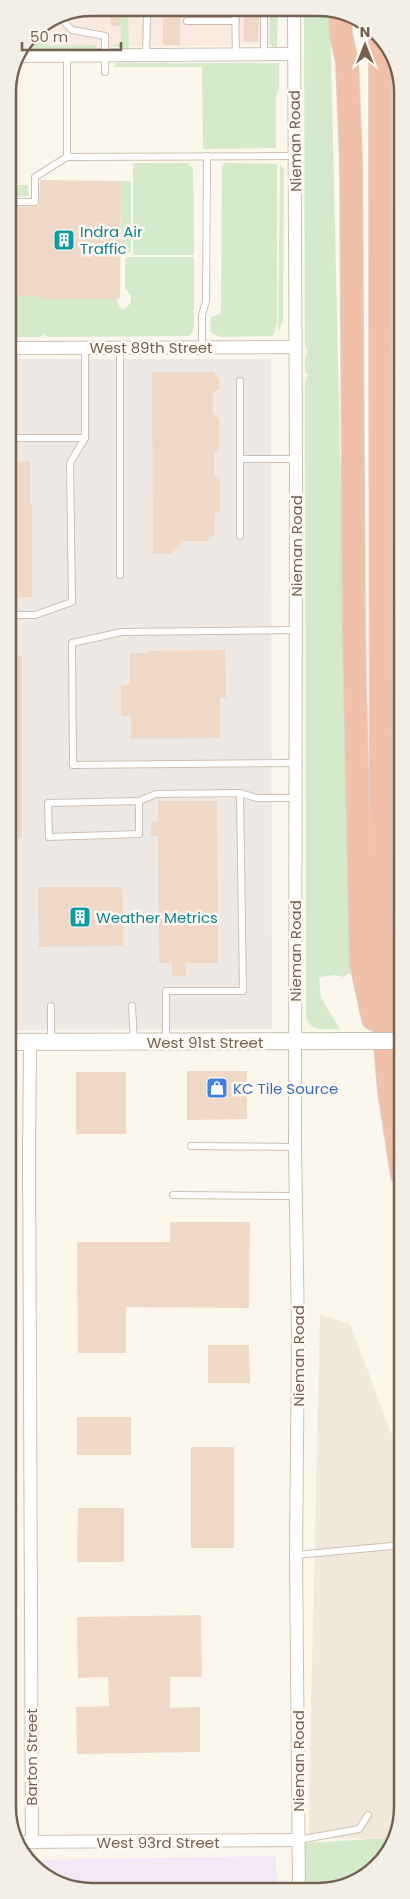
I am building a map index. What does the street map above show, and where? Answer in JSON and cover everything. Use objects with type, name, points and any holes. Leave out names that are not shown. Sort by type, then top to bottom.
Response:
[{"type":"highway","points":[[341,20],[347,62],[351,160],[354,633],[360,963],[389,1091]]},
{"type":"highway","points":[[347,62],[351,24]]},
{"type":"highway","points":[[380,49],[381,895],[383,1021],[389,1091],[394,1123]]},
{"type":"street","name":"Nieman Road","points":[[294,16],[296,156],[295,1196],[298,1332],[296,1555],[299,1883]]},
{"type":"street","points":[[25,56],[294,54]]},
{"type":"street","name":"West 89th Street","points":[[16,348],[295,346]]},
{"type":"street","name":"West 91st Street","points":[[16,1042],[394,1041]]},
{"type":"street","name":"Barton Street","points":[[30,1042],[29,1280],[32,1842]]},
{"type":"street","name":"West 93rd Street","points":[[25,1842],[298,1840]]},
{"type":"lane","points":[[146,16],[146,55]]},
{"type":"lane","points":[[236,16],[236,54]]},
{"type":"lane","points":[[264,16],[264,54]]},
{"type":"lane","points":[[187,22],[236,21]]},
{"type":"lane","points":[[65,22],[72,30],[105,36],[105,72]]},
{"type":"lane","points":[[67,55],[67,157]]},
{"type":"lane","points":[[202,347],[202,315],[206,301],[207,156]]},
{"type":"lane","points":[[16,202],[35,202],[35,177],[67,157],[296,156]]},
{"type":"lane","points":[[16,615],[35,615],[72,602],[70,462],[85,438],[85,347]]},
{"type":"lane","points":[[120,347],[120,575]]},
{"type":"lane","points":[[240,381],[240,536]]},
{"type":"lane","points":[[16,438],[85,438]]},
{"type":"lane","points":[[240,459],[296,459]]},
{"type":"lane","points":[[295,763],[73,765],[72,642],[122,632],[296,630]]},
{"type":"lane","points":[[139,801],[139,834],[49,837],[48,802],[139,801],[156,794],[240,793],[257,798],[296,798]]},
{"type":"lane","points":[[166,1042],[166,991],[243,991],[240,793]]},
{"type":"lane","points":[[51,1006],[51,1042]]},
{"type":"lane","points":[[132,1006],[134,1042]]},
{"type":"lane","points":[[191,1146],[295,1147]]},
{"type":"lane","points":[[173,1195],[295,1196]]},
{"type":"lane","points":[[296,1555],[394,1546]]},
{"type":"lane","points":[[298,1840],[359,1829],[368,1815]]},
{"type":"shaded area","points":[[92,16],[275,16],[275,45],[31,48],[42,35],[63,22]]},
{"type":"shaded area","points":[[16,359],[271,359],[272,1029],[16,1030]]},
{"type":"shaded area","points":[[320,1314],[350,1324],[394,1441],[394,1812],[387,1839],[308,1838]]},
{"type":"shaded area","points":[[276,1856],[277,1883],[92,1883],[67,1879],[54,1873],[38,1860]]},
{"type":"green space","points":[[120,16],[128,16],[129,49],[111,46],[121,44]]},
{"type":"green space","points":[[270,16],[278,16],[277,48],[273,47],[270,43]]},
{"type":"green space","points":[[304,16],[318,16],[330,18],[352,974],[347,974],[344,977],[335,975],[319,977],[321,998],[340,1029],[315,1028],[306,1016],[305,381],[308,375],[305,372],[305,357],[308,351],[305,344]]},
{"type":"green space","points":[[44,34],[50,46],[96,45],[97,47],[94,49],[29,50]]},
{"type":"green space","points":[[117,63],[279,63],[279,89],[276,97],[276,148],[203,149],[202,67],[114,67]]},
{"type":"green space","points":[[133,163],[187,163],[193,168],[194,255],[133,255]]},
{"type":"green space","points":[[225,163],[277,164],[277,323],[274,334],[271,336],[220,337],[213,334],[210,330],[211,317],[221,314],[222,166]]},
{"type":"green space","points":[[280,165],[284,169],[283,321],[278,332]]},
{"type":"green space","points":[[121,181],[131,181],[131,252],[128,254],[121,254]]},
{"type":"green space","points":[[16,185],[28,185],[29,196],[16,197]]},
{"type":"green space","points":[[39,243],[39,298],[117,299],[120,308],[123,310],[131,301],[131,296],[125,288],[125,259],[128,257],[194,257],[194,325],[192,333],[188,336],[51,337],[45,336],[43,333],[39,337],[16,337],[16,296],[21,296]]},
{"type":"green space","points":[[387,1839],[375,1857],[356,1873],[343,1879],[318,1883],[305,1883],[305,1843]]},
{"type":"building","points":[[110,16],[120,16],[120,26],[111,26]]},
{"type":"building","points":[[163,16],[180,16],[180,45],[163,45]]},
{"type":"building","points":[[244,16],[259,16],[258,42],[243,41]]},
{"type":"building","name":"Indra Air Traffic","points":[[40,180],[121,181],[120,299],[39,299],[39,296],[16,296],[16,207],[39,206]]},
{"type":"building","points":[[152,372],[213,372],[219,379],[220,388],[213,393],[213,413],[219,419],[219,449],[214,454],[214,475],[220,481],[220,510],[215,514],[214,535],[207,541],[184,541],[171,554],[153,554]]},
{"type":"building","points":[[30,461],[32,597],[16,597],[16,462]]},
{"type":"building","points":[[225,650],[226,698],[220,698],[220,738],[131,739],[131,716],[121,716],[121,685],[130,685],[130,653]]},
{"type":"building","points":[[16,656],[22,656],[22,838],[16,838]]},
{"type":"building","points":[[158,801],[217,801],[218,963],[185,963],[186,976],[172,976],[172,963],[159,963],[158,836],[151,836],[151,822],[158,822]]},
{"type":"building","name":"Weather Metrics","points":[[38,887],[122,887],[123,946],[39,947]]},
{"type":"building","name":"KC Tile Source","points":[[187,1071],[247,1071],[247,1119],[187,1120]]},
{"type":"building","points":[[76,1072],[126,1072],[126,1134],[76,1134]]},
{"type":"building","points":[[170,1222],[250,1222],[249,1308],[126,1307],[126,1353],[78,1353],[77,1242],[170,1242]]},
{"type":"building","points":[[208,1345],[249,1345],[250,1383],[208,1383]]},
{"type":"building","points":[[77,1417],[131,1417],[131,1455],[77,1455]]},
{"type":"building","points":[[191,1447],[234,1447],[234,1548],[191,1548]]},
{"type":"building","points":[[78,1508],[124,1508],[124,1562],[77,1562]]},
{"type":"building","points":[[201,1615],[202,1677],[170,1677],[170,1708],[200,1707],[200,1752],[77,1754],[76,1707],[109,1706],[108,1677],[78,1678],[77,1617]]},
{"type":"place","name":"Indra Air Traffic","points":[[64,240]]},
{"type":"place","name":"Weather Metrics","points":[[80,917]]},
{"type":"place","name":"KC Tile Source","points":[[217,1088]]}]
